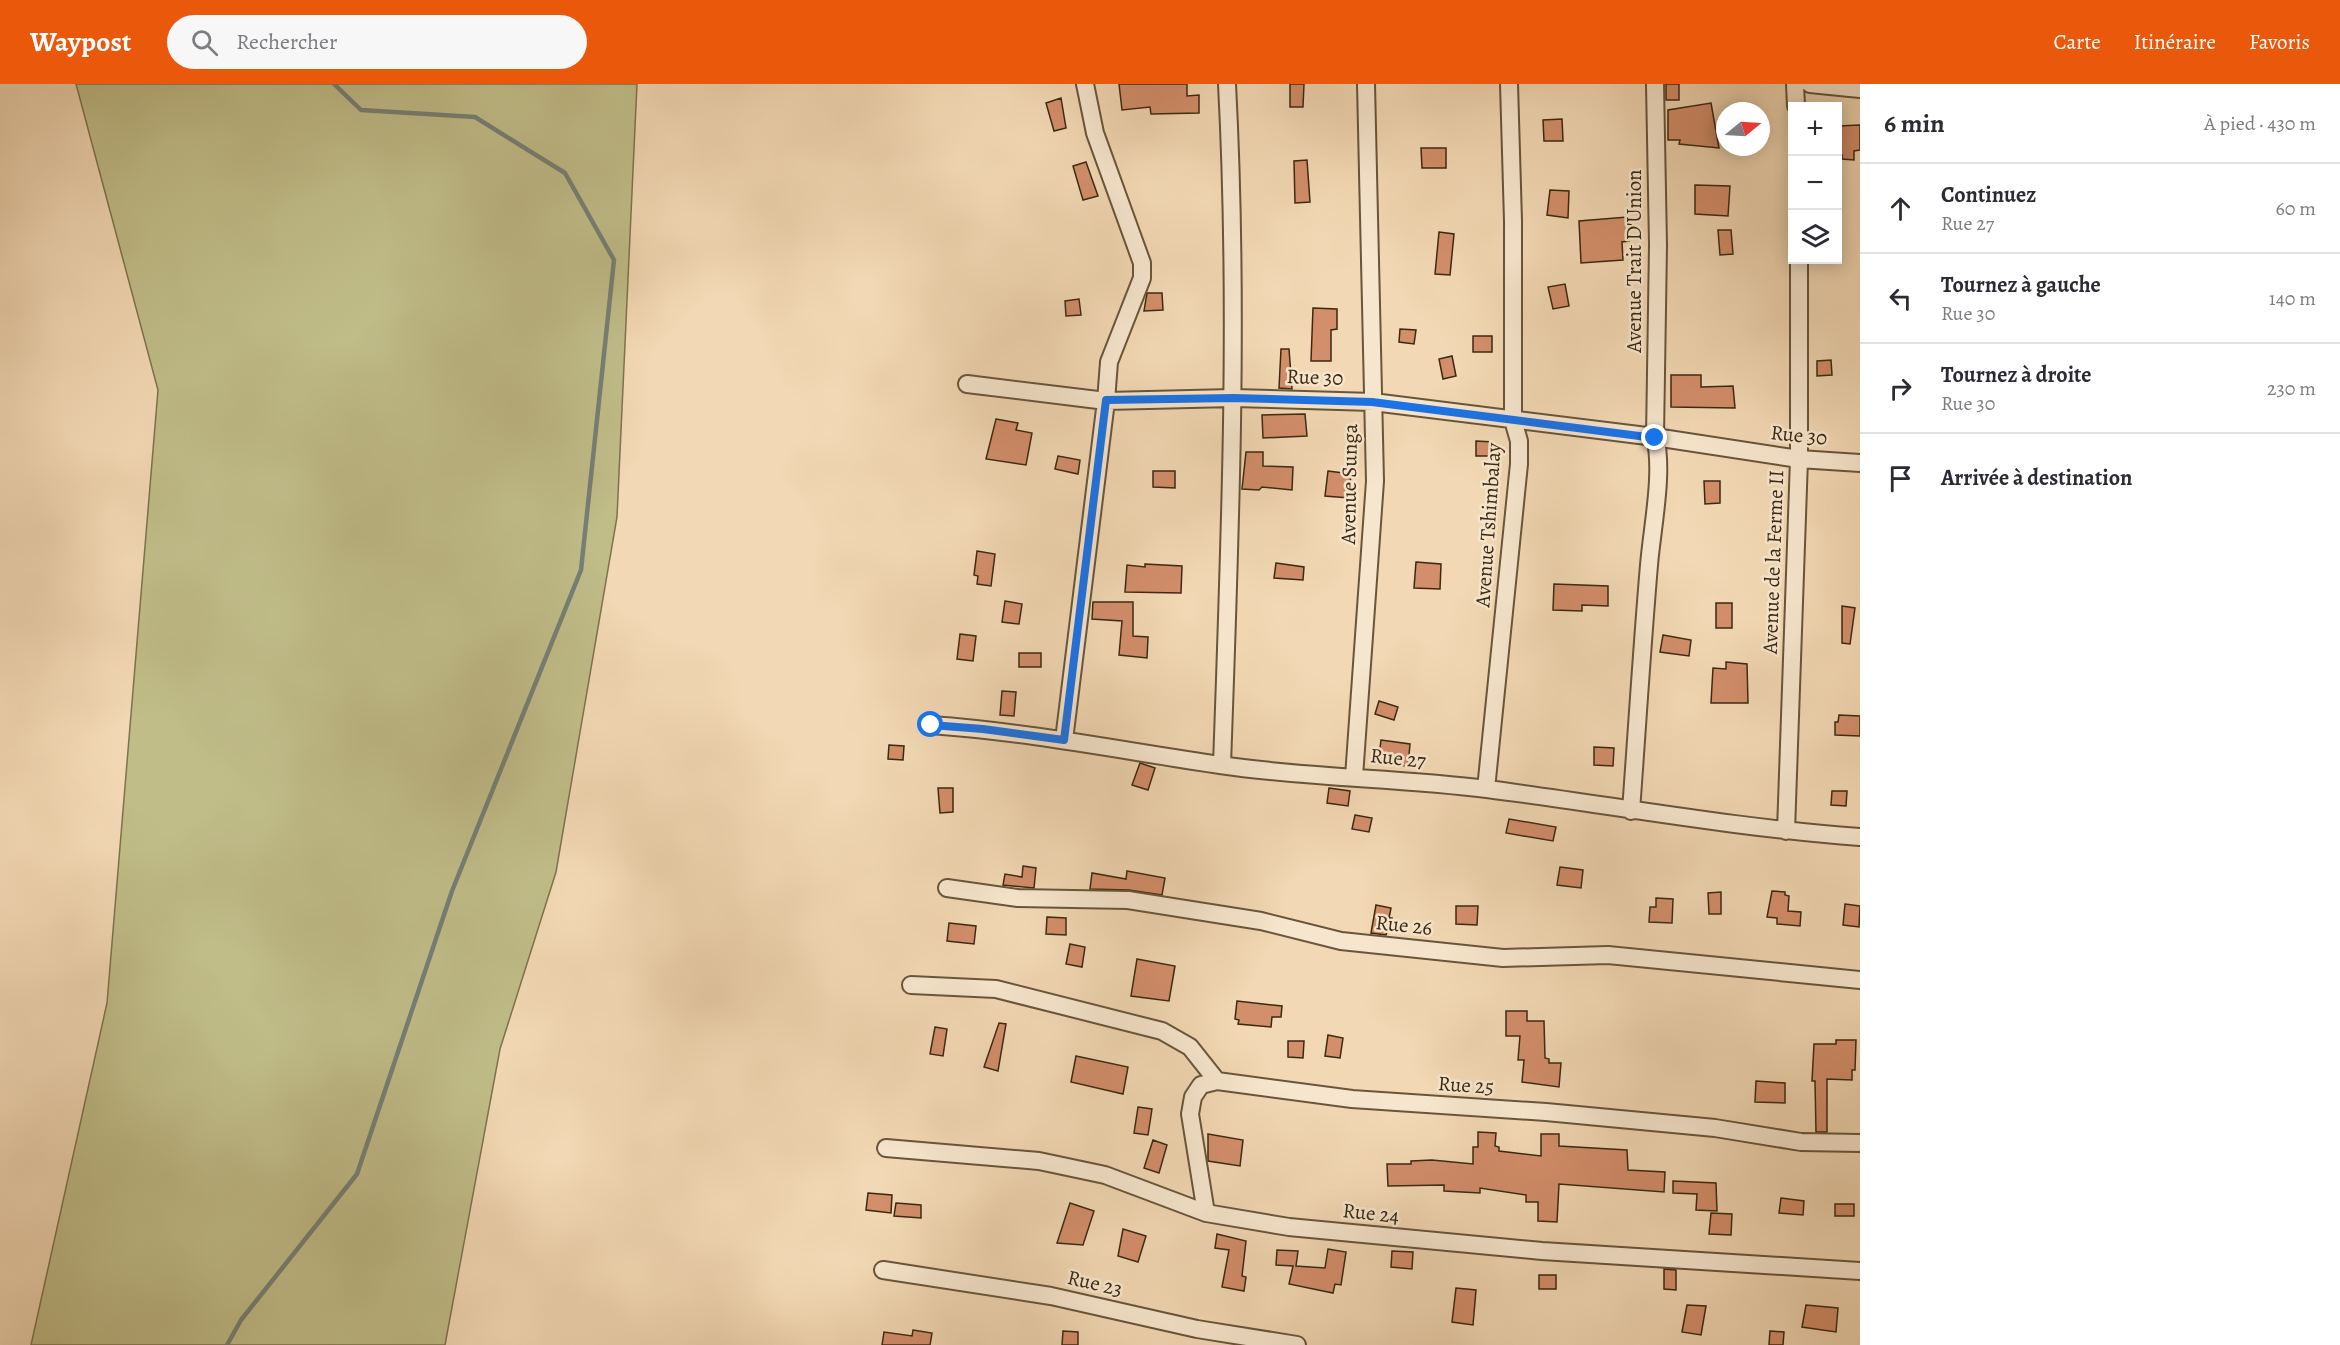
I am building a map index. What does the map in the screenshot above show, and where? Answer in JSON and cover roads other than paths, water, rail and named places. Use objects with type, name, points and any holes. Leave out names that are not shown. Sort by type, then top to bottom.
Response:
[{"type":"street","points":[[1064,740],[1109,362],[1142,278],[1142,263],[1095,133],[1085,84]]},
{"type":"street","points":[[1222,765],[1233,398],[1233,217],[1227,84]]},
{"type":"street","name":"Avenue Sunga","points":[[1354,777],[1375,481],[1366,84]]},
{"type":"street","name":"Avenue Tshimbalay","points":[[1486,789],[1520,441],[1513,420],[1513,221],[1509,84]]},
{"type":"street","name":"Avenue Trait D'Union","points":[[1631,811],[1648,566],[1659,469],[1659,451],[1655,438],[1658,244],[1655,84]]},
{"type":"street","points":[[1795,84],[1796,102]]},
{"type":"street","points":[[1810,84],[1860,89]]},
{"type":"street","name":"Avenue de la Ferme II","points":[[1786,831],[1799,459],[1799,264]]},
{"type":"street","name":"Rue 30","points":[[967,384],[1106,400],[1233,398],[1372,402],[1799,459],[1860,463]]},
{"type":"street","name":"Rue 27","points":[[931,725],[983,729],[1064,740],[1222,765],[1486,789],[1786,831],[1860,837]]},
{"type":"street","name":"Rue 26","points":[[947,888],[1018,898],[1128,900],[1261,921],[1341,941],[1503,958],[1608,955],[1860,980]]},
{"type":"street","points":[[911,985],[996,989],[1162,1031],[1190,1047],[1217,1081],[1201,1085],[1193,1097],[1190,1114],[1206,1213]]},
{"type":"street","name":"Rue 25","points":[[1217,1081],[1352,1099],[1546,1112],[1715,1128],[1801,1142],[1860,1143]]},
{"type":"street","name":"Rue 24","points":[[886,1148],[1039,1161],[1105,1175],[1206,1213],[1289,1227],[1531,1250],[1860,1271]]},
{"type":"street","name":"Rue 23","points":[[883,1270],[1051,1296],[1197,1329],[1297,1345]]},
{"type":"waterway","points":[[227,1345],[241,1320],[357,1174],[452,891],[581,570],[614,260],[565,173],[475,117],[361,110],[334,84]]}]
